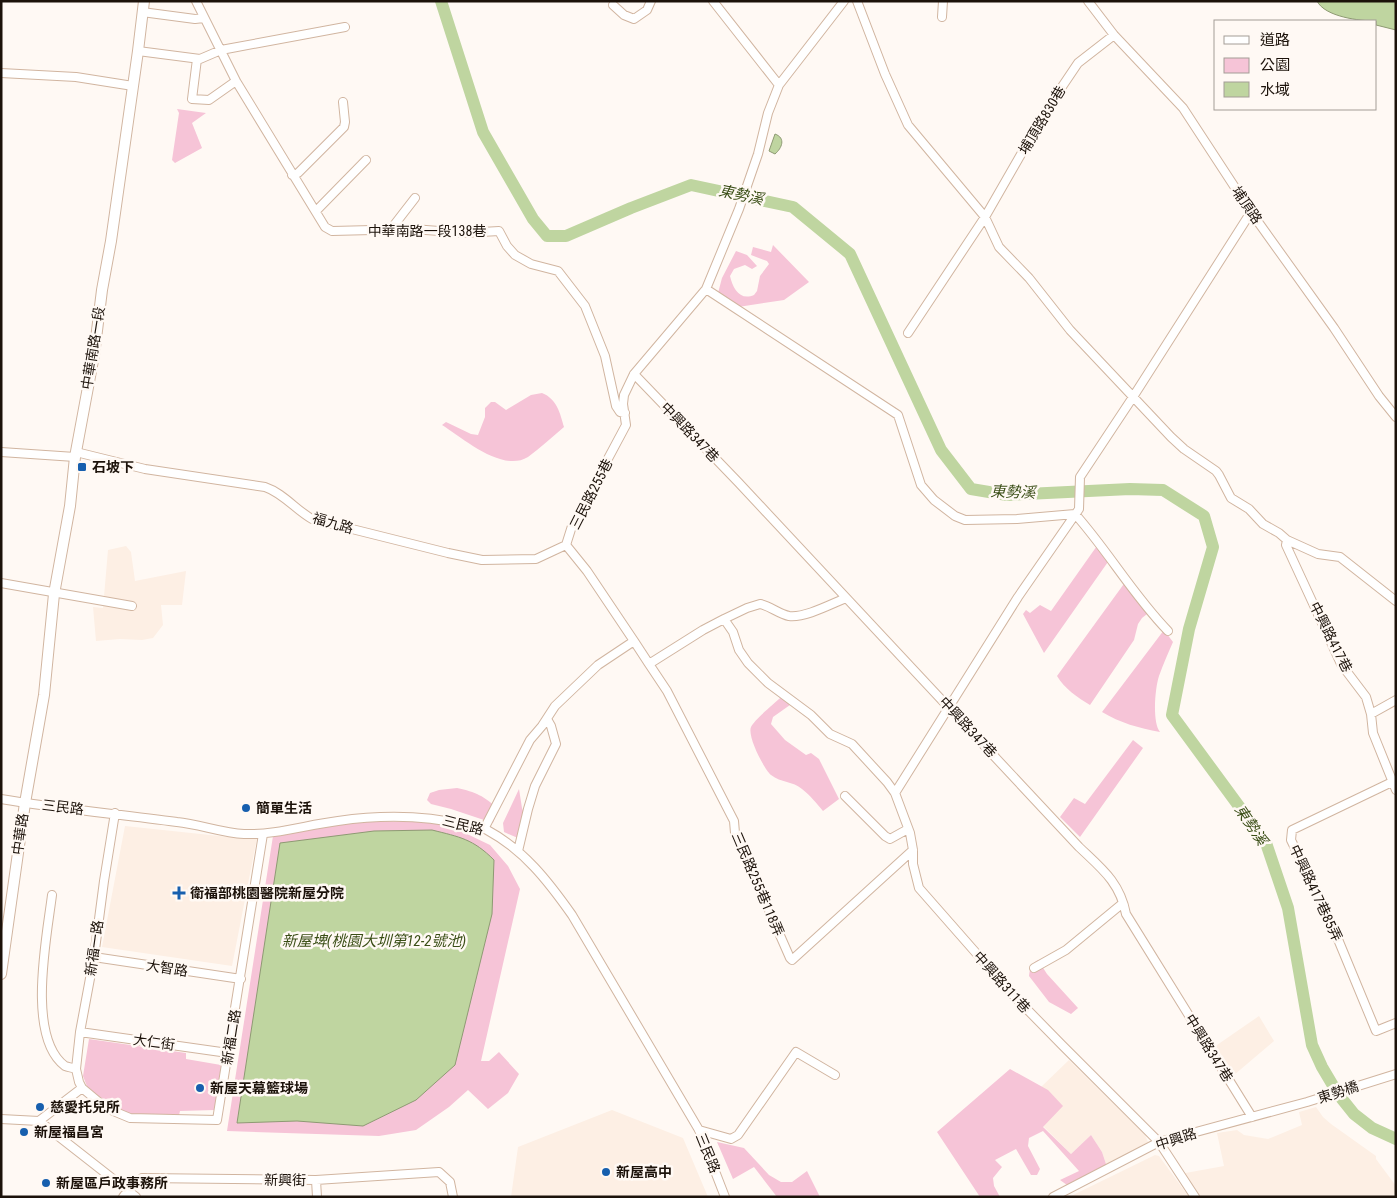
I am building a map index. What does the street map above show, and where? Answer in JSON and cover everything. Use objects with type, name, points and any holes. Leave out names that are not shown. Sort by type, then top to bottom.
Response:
[{"type":"main road","name":"中華南路一段","points":[[44,695],[54,594],[70,506],[75,454],[94,355],[102,290],[134,86],[143,6]]},
{"type":"main road","name":"中華路","points":[[1,974],[4,936],[44,695]]},
{"type":"street","name":"中華南路一段138巷","points":[[196,1],[236,81],[325,227],[332,231],[391,229],[445,230],[465,233],[499,231],[507,246],[515,255],[531,264],[558,272],[585,306],[605,356],[616,406],[620,412],[625,413]]},
{"type":"street","points":[[613,5],[624,15],[634,19],[647,10],[651,1]]},
{"type":"street","points":[[713,1],[779,86]]},
{"type":"street","name":"三民路255巷","points":[[648,664],[587,571],[566,545],[572,526],[626,425],[623,404],[624,395],[634,374],[706,289],[739,208],[758,154],[768,113],[779,86],[844,1]]},
{"type":"street","points":[[856,1],[908,125],[985,217],[999,247],[1029,278],[1070,330],[1133,398],[1184,449],[1220,475],[1231,498],[1250,509],[1263,524],[1281,534],[1287,540],[1318,554],[1340,557],[1396,601]]},
{"type":"street","points":[[942,17],[943,1]]},
{"type":"street","name":"埔頂路","points":[[1088,1],[1114,36],[1183,108],[1251,212],[1396,418]]},
{"type":"street","points":[[143,6],[195,19],[204,18]]},
{"type":"street","points":[[138,51],[200,59],[220,50],[345,27]]},
{"type":"street","name":"埔頂路830巷","points":[[908,333],[985,217],[1047,109],[1078,63],[1114,36]]},
{"type":"street","points":[[197,59],[192,99],[209,100],[236,81]]},
{"type":"street","points":[[1,74],[76,77],[134,86]]},
{"type":"street","points":[[292,175],[298,173],[344,127],[343,102]]},
{"type":"street","points":[[316,211],[366,160]]},
{"type":"street","points":[[391,229],[415,198]]},
{"type":"street","points":[[895,793],[948,706],[1077,511],[1080,479],[1093,454],[1133,398],[1251,212]]},
{"type":"street","points":[[706,289],[898,415],[920,485],[934,500],[955,516],[965,520],[1017,520],[1077,511]]},
{"type":"street","name":"中興路347巷","points":[[634,374],[1079,847],[1105,871],[1120,893],[1126,914],[1252,1117]]},
{"type":"street","name":"福九路","points":[[1,452],[75,454],[145,469],[265,487],[278,493],[312,519],[482,560],[536,559],[566,545]]},
{"type":"street","points":[[1077,511],[1156,619],[1168,631]]},
{"type":"street","name":"中興路417巷","points":[[1287,540],[1286,545],[1341,664],[1366,696],[1371,714],[1373,734],[1396,790]]},
{"type":"street","points":[[1,583],[54,594],[132,606]]},
{"type":"street","points":[[648,664],[702,630],[747,608],[760,604],[788,616],[795,616],[846,598]]},
{"type":"street","name":"中興路311巷","points":[[724,620],[733,632],[739,650],[748,663],[768,683],[812,715],[830,734],[852,744],[888,782],[895,793],[908,829],[919,888],[1013,995],[1159,1142],[1195,1197]]},
{"type":"street","points":[[484,829],[530,740],[555,706],[598,665],[634,641]]},
{"type":"street","name":"三民路255巷118弄","points":[[648,664],[667,691],[734,821],[735,833],[792,960],[913,850]]},
{"type":"street","points":[[1371,714],[1396,700]]},
{"type":"street","points":[[518,851],[535,786],[556,744],[547,719]]},
{"type":"street","name":"中興路417巷85弄","points":[[1392,782],[1292,830],[1290,836],[1330,920],[1376,1031],[1396,1023]]},
{"type":"street","points":[[845,796],[878,830],[890,839],[908,829]]},
{"type":"street","name":"三民路","points":[[1,799],[183,822],[242,834],[263,834],[337,821],[367,818],[426,818],[442,819],[484,829],[499,837],[528,860],[549,883],[572,915],[699,1130],[725,1197]]},
{"type":"street","name":"新福一路","points":[[81,1085],[76,1069],[80,1032],[94,957],[115,813]]},
{"type":"street","name":"新福二路","points":[[81,1085],[106,1108],[130,1118],[217,1120],[263,834]]},
{"type":"street","points":[[52,895],[45,949],[42,1020],[45,1032],[55,1053],[66,1066],[76,1069]]},
{"type":"street","points":[[1034,968],[1066,950],[1124,903]]},
{"type":"street","name":"大智路","points":[[94,957],[241,979]]},
{"type":"street","name":"大仁街","points":[[80,1032],[228,1053]]},
{"type":"street","points":[[699,1130],[731,1139],[738,1135],[796,1052],[835,1075]]},
{"type":"street","name":"東勢橋","points":[[1307,1102],[1396,1074]]},
{"type":"street","points":[[38,1121],[81,1085]]},
{"type":"street","name":"中興路","points":[[1053,1197],[1159,1142],[1307,1102]]},
{"type":"street","points":[[1,1119],[38,1121],[125,1193],[136,1197]]},
{"type":"street","name":"新興街","points":[[125,1193],[142,1178],[316,1180],[439,1172],[450,1182],[453,1197]]},
{"type":"street","points":[[316,1180],[316,1197]]},
{"type":"shaded area","points":[[126,546],[131,552],[135,581],[186,571],[182,605],[161,605],[163,625],[153,638],[96,641],[93,607],[103,608],[108,550]]},
{"type":"shaded area","name":"衛福部桃園醫院新屋分院","points":[[125,826],[229,837],[257,838],[232,966],[102,947]]},
{"type":"shaded area","points":[[1259,1016],[1274,1041],[1234,1075],[1215,1045]]},
{"type":"shaded area","points":[[1069,1060],[1145,1135],[1148,1142],[1107,1167],[1102,1152],[1091,1135],[1071,1154],[1043,1126],[1041,1087]]},
{"type":"shaded area","points":[[1316,1107],[1331,1124],[1376,1156],[1376,1159],[1396,1186],[1396,1193],[1391,1197],[1197,1197],[1180,1174],[1224,1166],[1217,1133],[1237,1130],[1244,1135],[1268,1139],[1302,1125],[1299,1112]]},
{"type":"shaded area","name":"新屋高中","points":[[612,1110],[683,1138],[708,1197],[511,1197],[518,1147]]},
{"type":"shaded area","points":[[1155,1155],[1159,1156],[1189,1197],[1069,1197]]},
{"type":"green space","points":[[177,109],[206,113],[192,123],[202,148],[175,163],[172,160],[179,113]]},
{"type":"green space","points":[[773,245],[809,282],[784,300],[738,307],[718,293],[722,278],[736,251],[747,255],[757,266],[752,269],[745,265],[734,269],[730,276],[733,285],[741,295],[754,295],[757,291],[760,276],[769,264],[767,261],[751,255],[753,247],[771,252]]},
{"type":"green space","points":[[542,393],[554,403],[564,427],[528,457],[518,461],[507,461],[483,452],[442,425],[446,422],[471,434],[478,435],[485,417],[485,408],[491,402],[495,402],[506,410],[531,395]]},
{"type":"green space","points":[[1099,543],[1110,559],[1044,653],[1023,614],[1026,610],[1030,613],[1040,605],[1051,611]]},
{"type":"green space","points":[[1126,581],[1147,611],[1147,614],[1138,624],[1134,640],[1090,705],[1068,689],[1057,676]]},
{"type":"green space","points":[[1164,630],[1173,642],[1156,688],[1155,713],[1157,727],[1160,732],[1130,725],[1102,712]]},
{"type":"green space","points":[[781,697],[790,705],[773,717],[771,724],[785,740],[806,755],[811,753],[819,759],[839,799],[823,811],[798,786],[779,779],[768,772],[751,737],[750,731],[753,724]]},
{"type":"green space","points":[[1133,740],[1143,748],[1080,837],[1060,817],[1074,798],[1085,804]]},
{"type":"green space","points":[[457,788],[479,795],[498,809],[493,823],[431,804],[427,800],[430,793]]},
{"type":"green space","points":[[519,789],[527,823],[520,839],[504,832],[503,823]]},
{"type":"green space","name":"新屋埤(桃園大圳第12-2號池)","points":[[351,821],[442,822],[490,845],[508,866],[520,889],[481,1061],[489,1061],[499,1052],[519,1074],[508,1093],[488,1109],[468,1090],[449,1107],[416,1130],[379,1136],[227,1131],[273,836]]},
{"type":"green space","points":[[1038,960],[1047,974],[1078,1008],[1071,1014],[1049,1002],[1029,976],[1031,966]]},
{"type":"green space","points":[[89,1039],[186,1053],[186,1059],[221,1065],[215,1110],[180,1111],[179,1115],[142,1117],[120,1111],[88,1089],[83,1076]]},
{"type":"green space","points":[[1010,1069],[1048,1090],[1063,1106],[1043,1127],[1071,1154],[1091,1135],[1102,1152],[1107,1167],[1067,1185],[1060,1180],[1079,1171],[1043,1131],[1029,1138],[1028,1146],[1040,1169],[1037,1175],[1031,1175],[1016,1149],[995,1160],[1002,1167],[993,1178],[994,1186],[1000,1197],[980,1197],[937,1132]]},
{"type":"green space","points":[[717,1142],[744,1148],[769,1175],[781,1182],[792,1182],[807,1171],[820,1197],[777,1197],[754,1167],[733,1179]]},
{"type":"water","points":[[1317,1],[1396,1],[1396,30],[1377,25],[1377,20],[1344,17],[1327,11]]},
{"type":"water","points":[[775,134],[781,138],[782,143],[780,149],[775,154],[769,151]]},
{"type":"water","name":"新屋埤(桃園大圳第12-2號池)","points":[[432,830],[473,843],[494,860],[492,914],[455,1065],[416,1100],[363,1126],[297,1121],[237,1123],[280,843],[374,831]]},
{"type":"waterway","name":"東勢溪","points":[[441,1],[483,132],[533,219],[547,236],[566,236],[691,185],[793,207],[850,254],[941,450],[971,489],[1007,495],[1130,489],[1163,490],[1204,516],[1213,547],[1189,629],[1172,715],[1266,843],[1288,908],[1312,1045],[1322,1067],[1338,1094],[1354,1114],[1372,1128],[1396,1139]]},
{"type":"place","name":"石坡下","points":[[82,467]]},
{"type":"place","name":"簡單生活","points":[[246,808]]},
{"type":"place","name":"衛福部桃園醫院新屋分院","points":[[179,893]]},
{"type":"place","name":"新屋天幕籃球場","points":[[200,1088]]},
{"type":"place","name":"慈愛托兒所","points":[[40,1107]]},
{"type":"place","name":"新屋福昌宮","points":[[24,1132]]},
{"type":"place","name":"新屋高中","points":[[606,1172]]},
{"type":"place","name":"新屋區戶政事務所","points":[[46,1183]]}]
